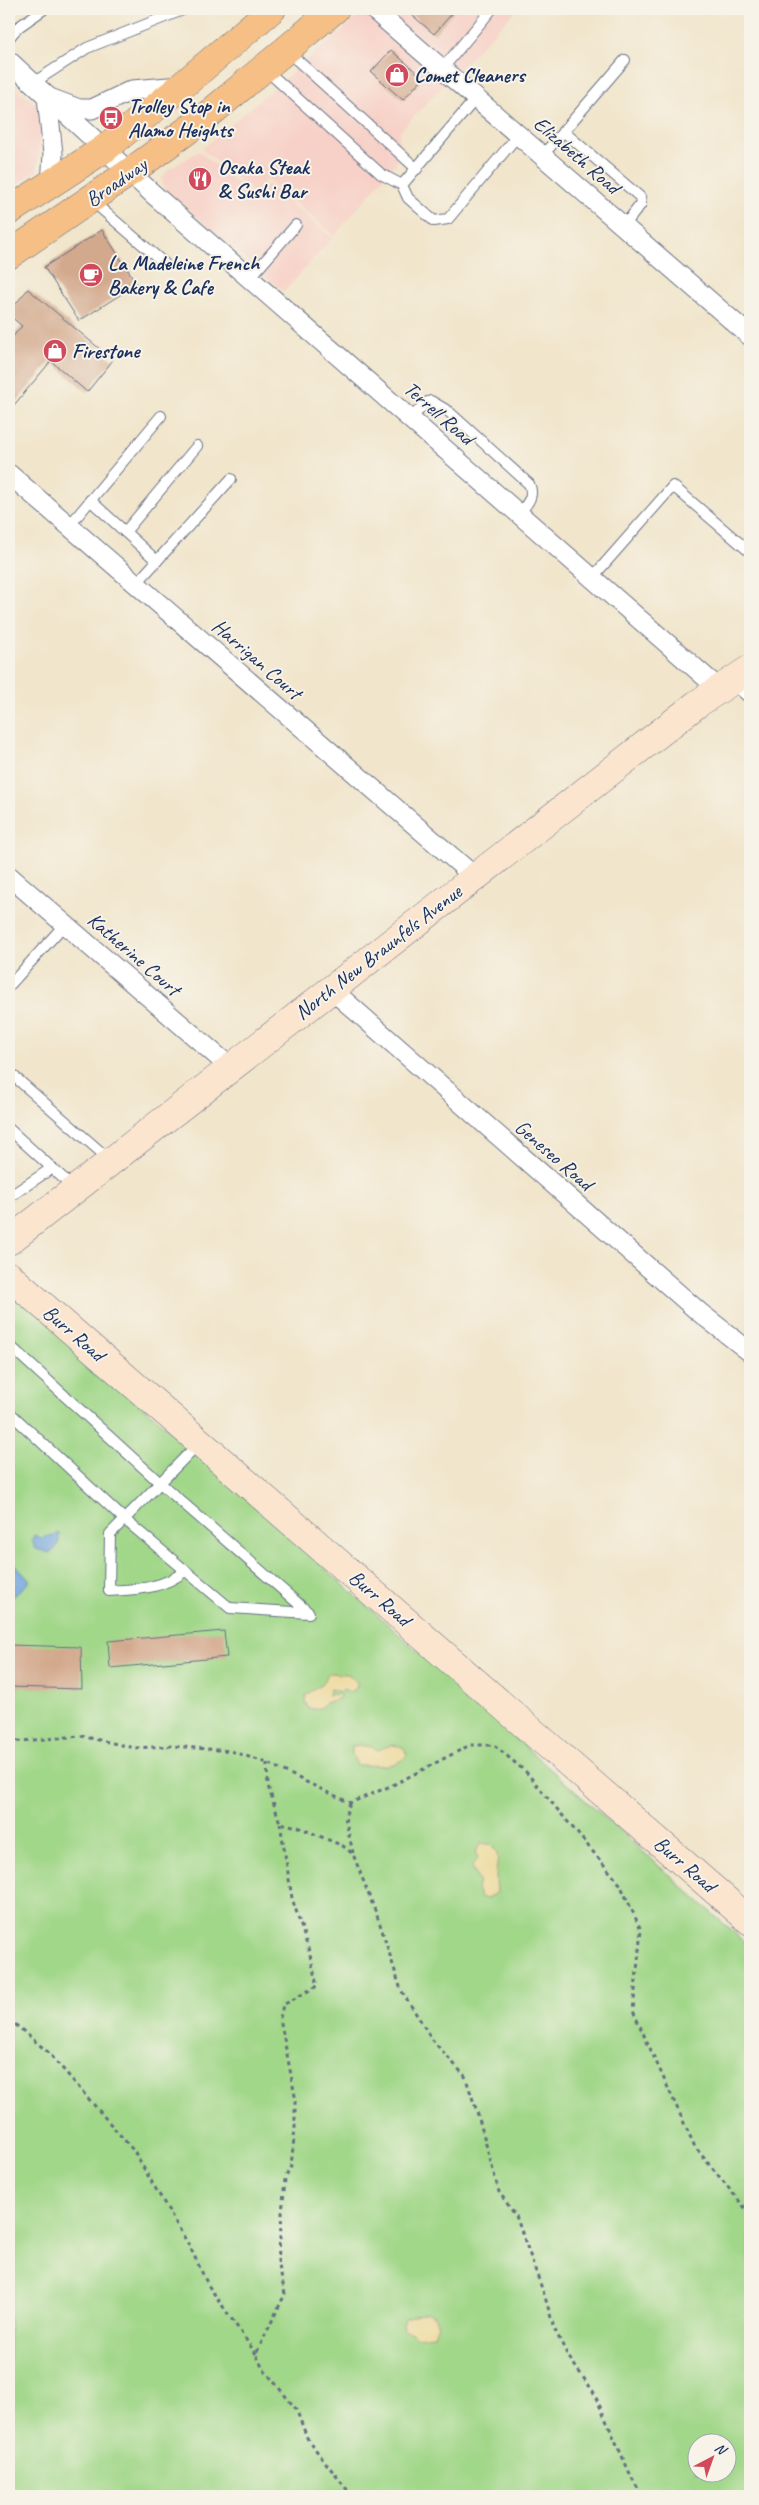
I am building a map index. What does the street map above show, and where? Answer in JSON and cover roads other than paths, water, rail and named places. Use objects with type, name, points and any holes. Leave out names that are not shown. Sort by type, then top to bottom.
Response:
[{"type":"main road","name":"Broadway","points":[[9,211],[104,149],[182,86],[272,9]]},
{"type":"main road","name":"Broadway","points":[[9,254],[90,200],[203,119],[335,9]]},
{"type":"street","name":"Elizabeth Road","points":[[373,9],[477,97],[750,336]]},
{"type":"street","name":"Terrell Road","points":[[9,62],[104,149],[592,578],[738,682]]},
{"type":"street","points":[[52,184],[53,154],[46,97],[79,109],[92,109],[132,90],[182,86]]},
{"type":"street","name":"Harrigan Court","points":[[9,474],[475,877]]},
{"type":"street","name":"North New Braunfels Avenue","points":[[9,1241],[475,877],[738,682]]},
{"type":"street","name":"Katherine Court","points":[[9,876],[230,1067]]},
{"type":"street","name":"Geneseo Road","points":[[330,989],[698,1312],[750,1352]]},
{"type":"street","name":"Burr Road","points":[[9,1276],[750,1921]]},
{"type":"lane","points":[[9,38],[17,28],[44,9]]},
{"type":"lane","points":[[33,83],[87,48],[185,9]]},
{"type":"lane","points":[[443,68],[492,9]]},
{"type":"lane","points":[[286,50],[417,168]]},
{"type":"lane","points":[[543,155],[625,60]]},
{"type":"lane","points":[[264,68],[381,174],[402,186],[408,198],[434,220],[448,219],[519,134]]},
{"type":"lane","points":[[402,186],[477,97]]},
{"type":"lane","points":[[563,131],[640,197],[641,204],[624,226]]},
{"type":"lane","points":[[90,200],[164,263]]},
{"type":"lane","points":[[250,278],[296,225]]},
{"type":"lane","points":[[411,419],[425,402],[431,401],[448,411],[529,484],[532,490],[530,499],[519,514]]},
{"type":"lane","points":[[69,526],[161,416]]},
{"type":"lane","points":[[125,532],[197,446]]},
{"type":"lane","points":[[136,584],[231,479]]},
{"type":"lane","points":[[592,578],[673,486],[750,552]]},
{"type":"lane","points":[[90,500],[157,561]]},
{"type":"lane","points":[[9,986],[65,924]]},
{"type":"lane","points":[[9,1072],[111,1161]]},
{"type":"lane","points":[[9,1129],[75,1189]]},
{"type":"lane","points":[[9,1194],[12,1195],[52,1168]]},
{"type":"lane","points":[[9,1345],[159,1482],[309,1613],[230,1608],[124,1519],[9,1412]]},
{"type":"lane","points":[[185,1571],[171,1582],[145,1589],[109,1591],[110,1534],[200,1442]]},
{"type":"water","points":[[59,1533],[58,1544],[50,1553],[36,1549],[32,1541],[34,1535],[41,1538]]},
{"type":"water","points":[[9,1558],[30,1581],[9,1601]]},
{"type":"place","name":"Comet Cleaners","points":[[397,75]]},
{"type":"place","name":"Trolley Stop in Alamo Heights","points":[[111,118]]},
{"type":"place","name":"Osaka Steak & Sushi Bar","points":[[200,179]]},
{"type":"place","name":"La Madeleine French Bakery & Cafe","points":[[91,275]]},
{"type":"place","name":"Firestone","points":[[55,351]]}]
